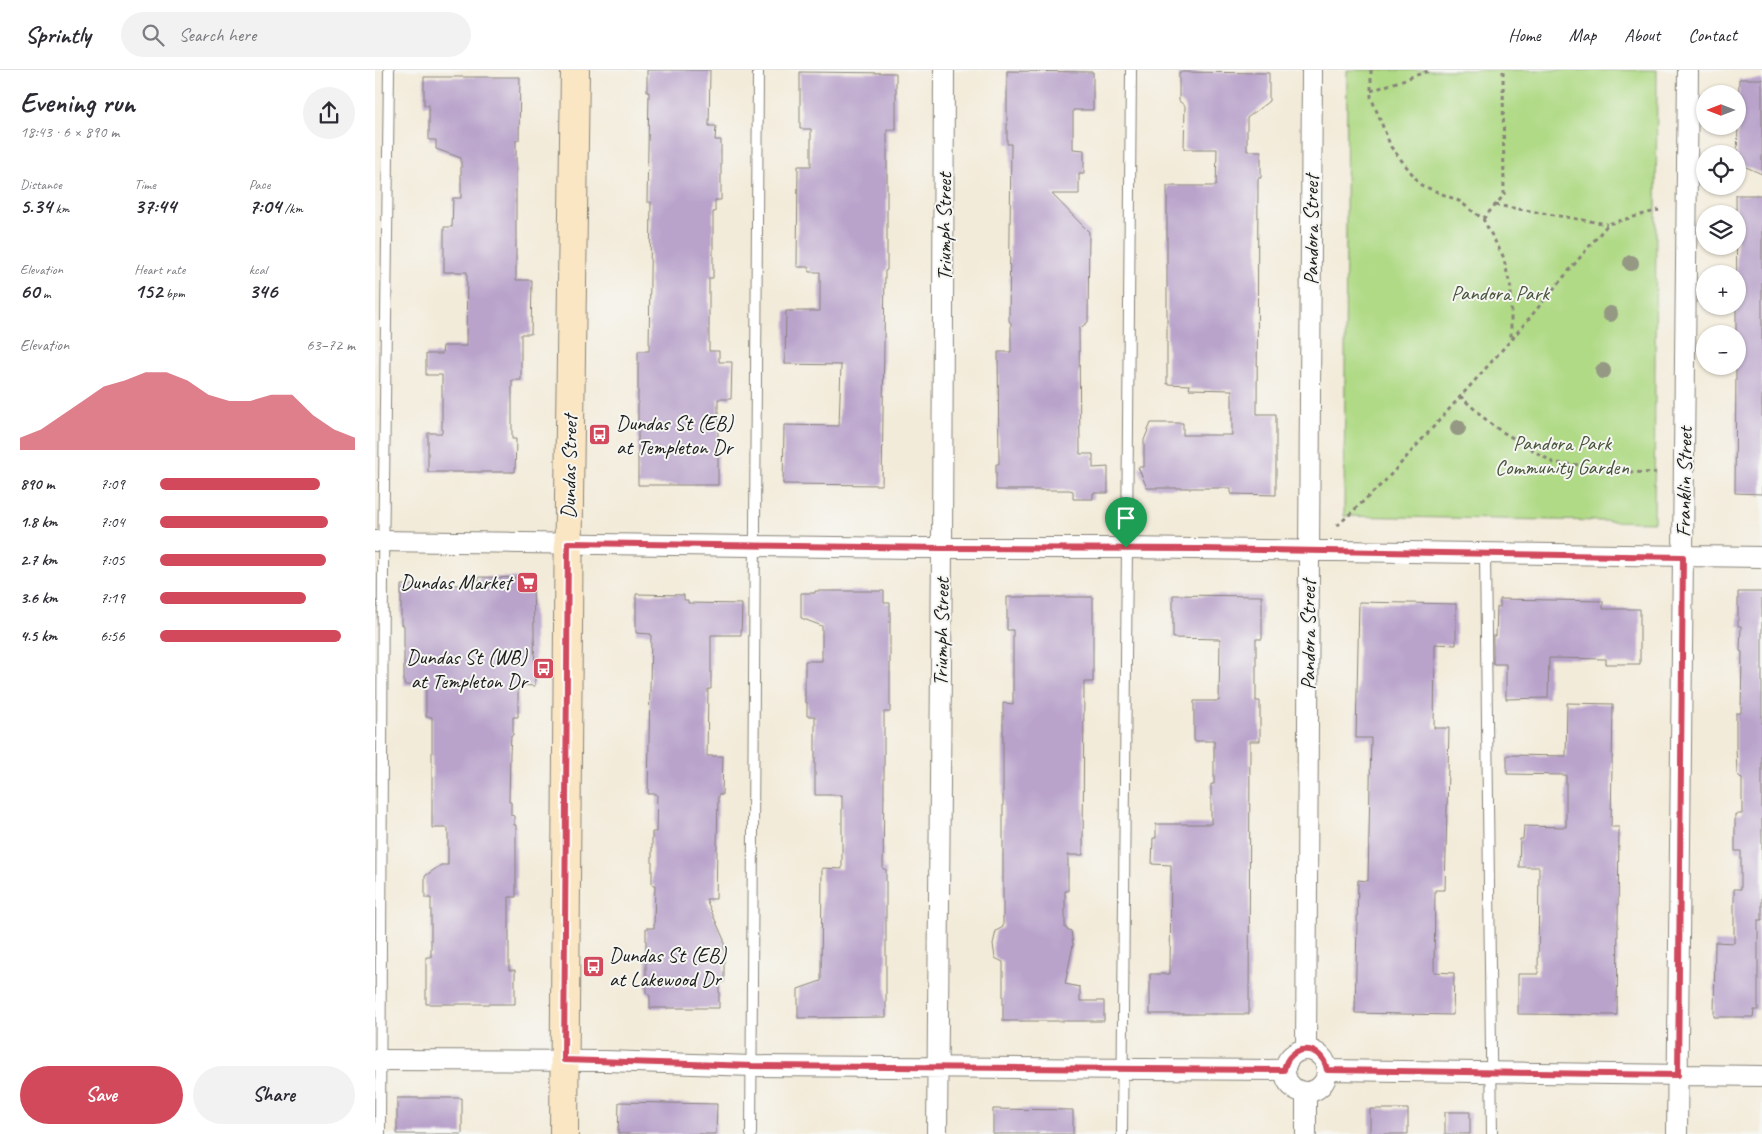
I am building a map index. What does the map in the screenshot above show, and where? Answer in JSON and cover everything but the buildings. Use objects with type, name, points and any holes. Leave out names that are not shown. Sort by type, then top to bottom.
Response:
[{"type":"main road","name":"Dundas Street","points":[[564,1134],[568,543],[575,70]]},
{"type":"street","name":"Triumph Street","points":[[937,1134],[944,70]]},
{"type":"street","name":"Pandora Street","points":[[1306,1050],[1312,70]]},
{"type":"street","name":"Franklin Street","points":[[1677,1134],[1688,70]]},
{"type":"street","points":[[379,541],[942,548],[1126,548],[1762,557]]},
{"type":"street","points":[[1299,1050],[1306,1050],[1323,1058],[1327,1070],[1326,1077],[1319,1088],[1306,1093],[1299,1092],[1288,1084],[1284,1070],[1289,1058],[1299,1050]]},
{"type":"street","points":[[377,1060],[564,1060],[752,1066],[1284,1070]]},
{"type":"street","points":[[1327,1070],[1762,1076]]},
{"type":"street","points":[[1306,1093],[1306,1134]]},
{"type":"lane","points":[[380,1134],[377,1060],[379,541],[389,70]]},
{"type":"lane","points":[[751,1134],[759,70]]},
{"type":"lane","points":[[1121,1134],[1131,70]]},
{"type":"lane","points":[[1485,554],[1492,1134]]},
{"type":"path","points":[[1371,70],[1371,97],[1391,147],[1421,184],[1459,201],[1483,219],[1503,256],[1511,289],[1511,340]]},
{"type":"path","points":[[1371,91],[1431,70]]},
{"type":"path","points":[[1483,219],[1504,195],[1503,70]]},
{"type":"path","points":[[1495,205],[1608,224],[1659,210]]},
{"type":"path","points":[[1337,526],[1385,481],[1511,340],[1608,224]]},
{"type":"path","points":[[1461,396],[1493,426],[1554,463],[1582,464],[1604,471],[1656,473]]},
{"type":"green space","name":"Pandora Park","points":[[1347,70],[1657,70],[1654,522],[1344,516]]},
{"type":"place","name":"Dundas St (EB) at Templeton Dr","points":[[600,435]]},
{"type":"place","name":"Dundas Market","points":[[527,582]]},
{"type":"place","name":"Dundas St (WB) at Templeton Dr","points":[[543,669]]},
{"type":"place","name":"Dundas St (EB) at Lakewood Dr","points":[[593,967]]},
{"type":"route","points":[[568,543],[942,548],[1126,548],[1683,557],[1678,1075],[1327,1070],[1323,1058],[1313,1051],[1306,1050],[1299,1050],[1289,1058],[1284,1070],[752,1066],[564,1060],[568,543]]},
{"type":"park label","name":"Pandora Park Community Garden","points":[[1562,455]]}]
